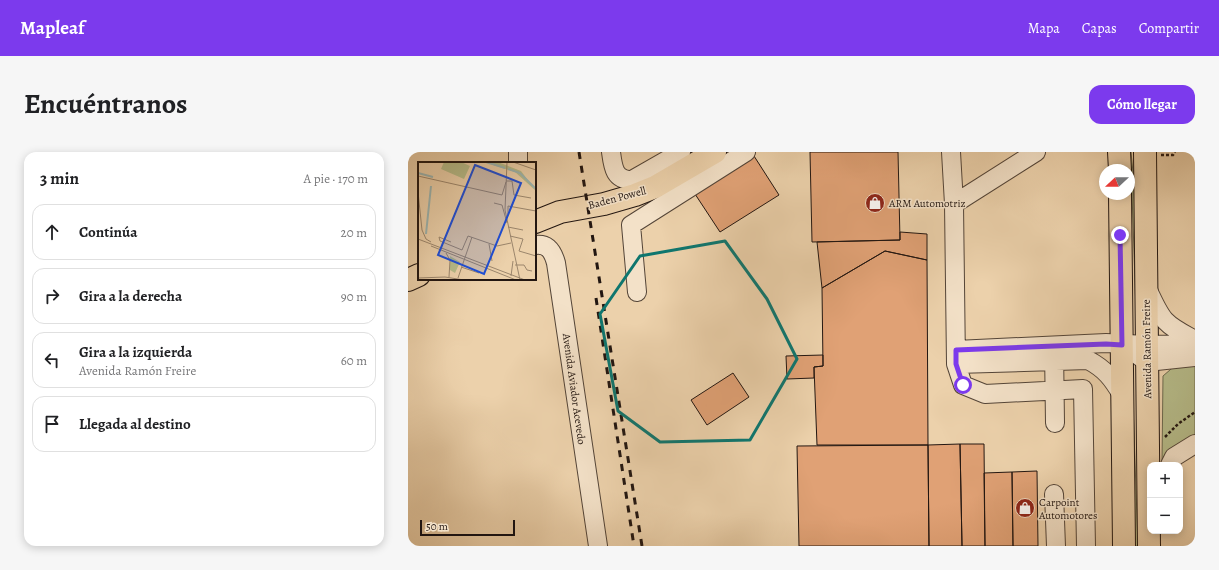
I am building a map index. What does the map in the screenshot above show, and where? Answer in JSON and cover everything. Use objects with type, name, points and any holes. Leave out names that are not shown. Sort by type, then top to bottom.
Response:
[{"type":"main road","name":"Baden Powell","points":[[536,222],[560,212],[604,204],[635,195],[655,187],[715,152]]},
{"type":"main road","points":[[1119,152],[1120,164]]},
{"type":"main road","name":"Avenida Ramón Freire","points":[[1149,498],[1146,287],[1152,153]]},
{"type":"main road","points":[[1120,200],[1124,546]]},
{"type":"main road","points":[[408,280],[418,275]]},
{"type":"main road","name":"Avenida Ramón Freire","points":[[1149,534],[1149,546]]},
{"type":"street","points":[[611,152],[612,163],[617,174],[626,180],[632,180],[681,152]]},
{"type":"street","points":[[637,292],[631,225],[746,152]]},
{"type":"street","points":[[951,152],[954,204],[956,357],[963,385],[984,394],[1083,389],[1086,546]]},
{"type":"street","points":[[954,204],[1036,152]]},
{"type":"street","name":"Avenida Aviador Acevedo","points":[[536,245],[549,248],[552,251],[556,264],[598,546]]},
{"type":"street","points":[[1146,287],[1158,314],[1168,325],[1195,340]]},
{"type":"street","points":[[956,357],[1054,354],[1106,344],[1122,345],[1147,354],[1195,357]]},
{"type":"street","points":[[1147,354],[1195,344]]},
{"type":"street","points":[[1054,354],[1054,423]]},
{"type":"street","points":[[1054,354],[1088,360],[1100,367],[1108,374],[1122,394]]},
{"type":"street","points":[[1172,461],[1195,444]]},
{"type":"street","points":[[1054,494],[1056,546]]},
{"type":"path","points":[[1152,153],[1173,154],[1175,152]]},
{"type":"path","points":[[1164,438],[1178,424],[1195,412]]},
{"type":"path","points":[[1164,430],[1164,441],[1172,461]]},
{"type":"highlighted area","points":[[725,241],[767,299],[797,359],[750,440],[660,442],[618,411],[600,314],[640,256]]},
{"type":"green space","points":[[1127,152],[1131,152],[1132,164],[1128,164]]},
{"type":"green space","points":[[1135,193],[1136,311],[1132,200],[1135,200]]},
{"type":"green space","points":[[1195,362],[1195,437],[1162,462],[1163,376],[1178,363]]},
{"type":"green space","points":[[1132,376],[1138,546],[1132,546]]},
{"type":"building","points":[[810,152],[898,152],[900,240],[812,242]]},
{"type":"building","points":[[754,156],[779,195],[720,232],[695,194]]},
{"type":"building","points":[[900,232],[927,234],[927,260],[885,251],[822,288],[817,242],[900,240]]},
{"type":"building","points":[[885,251],[927,260],[928,445],[817,445],[814,367],[823,366],[822,288]]},
{"type":"building","points":[[823,355],[823,366],[814,367],[814,378],[787,379],[786,356]]},
{"type":"building","points":[[733,373],[749,397],[707,425],[691,400]]},
{"type":"building","points":[[960,444],[962,546],[929,546],[928,445]]},
{"type":"building","points":[[960,444],[984,444],[985,546],[962,546]]},
{"type":"building","points":[[928,445],[929,546],[799,546],[797,446]]},
{"type":"building","points":[[1037,471],[1038,546],[1013,546],[1012,472]]},
{"type":"building","points":[[1012,472],[1013,546],[985,546],[984,473]]},
{"type":"railway","points":[[579,152],[642,546]]},
{"type":"railway","points":[[596,298],[634,546]]},
{"type":"place","name":"ARM Automotriz","points":[[875,203]]},
{"type":"place","name":"Carpoint Automotores","points":[[1025,508]]},
{"type":"route","points":[[963,385],[956,364],[956,350],[1106,344],[1122,345],[1120,235]]}]
